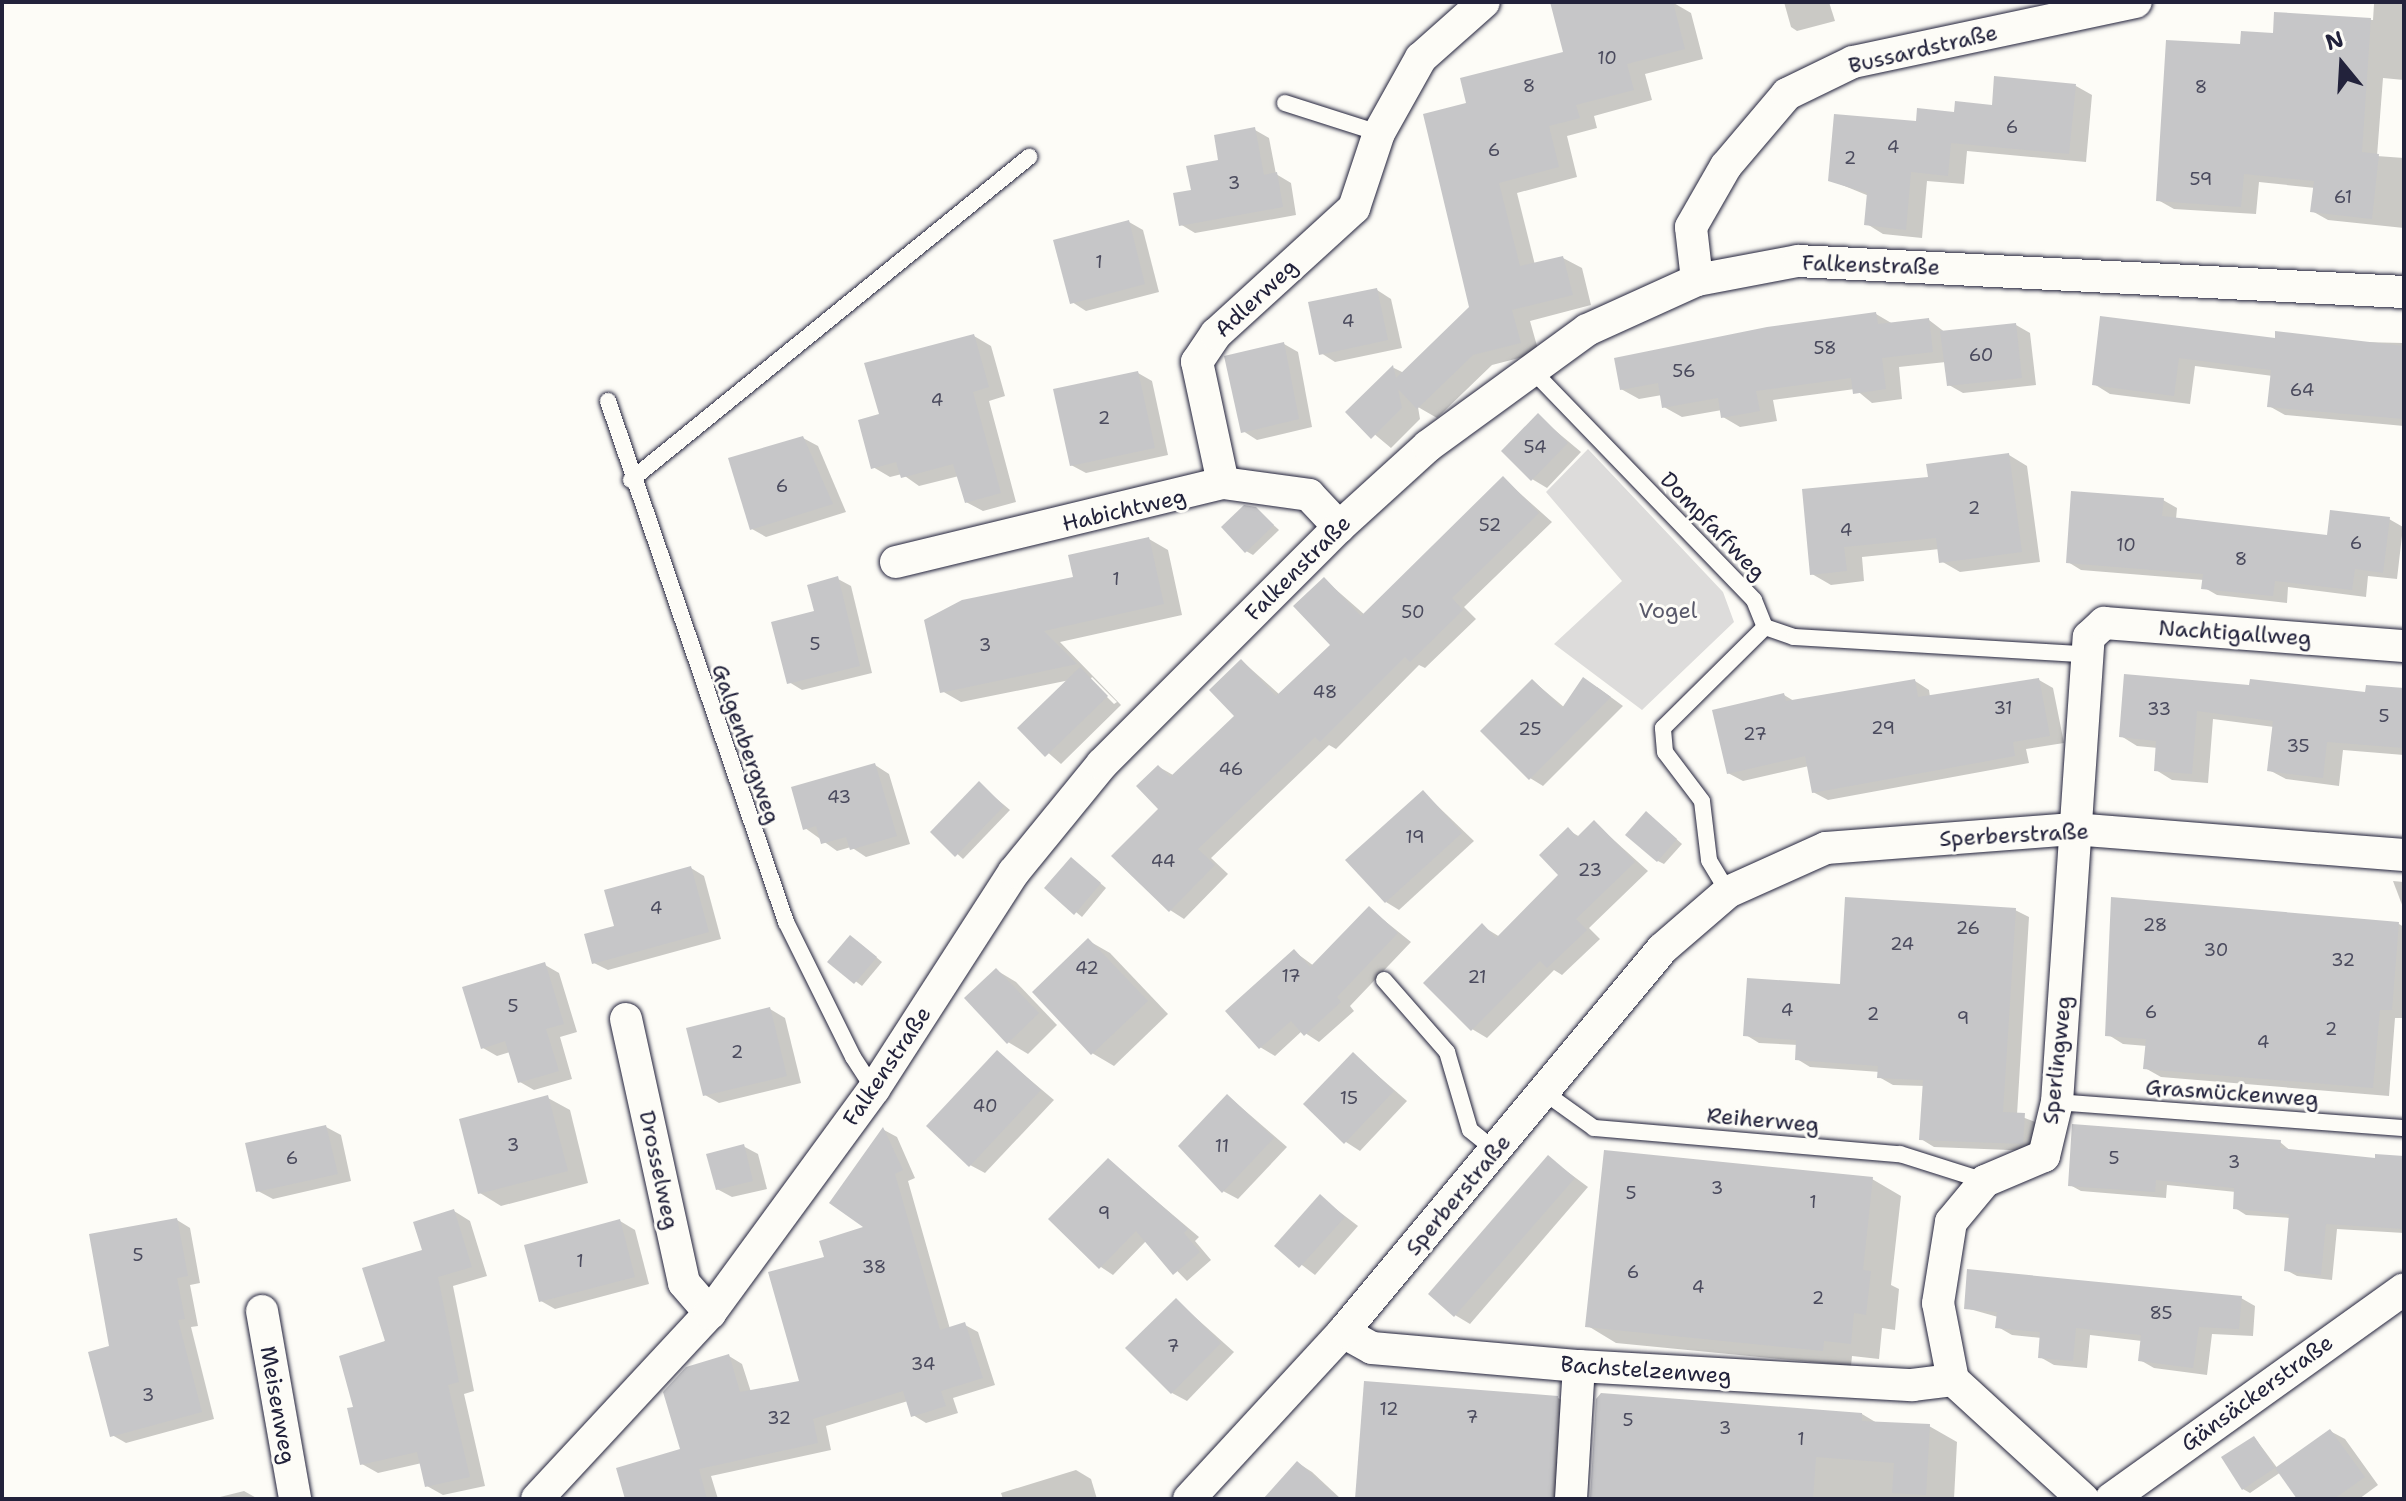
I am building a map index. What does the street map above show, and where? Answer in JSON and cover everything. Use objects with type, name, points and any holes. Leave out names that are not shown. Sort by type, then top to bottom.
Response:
[{"type":"street","name":"Adlerweg","points":[[1223,483],[1197,362],[1216,334],[1354,208],[1379,133],[1421,58],[1484,2]]},
{"type":"street","name":"Bussardstraße","points":[[1697,280],[1691,227],[1726,166],[1787,94],[1853,62],[2136,2]]},
{"type":"street","name":"Falkenstraße","points":[[537,1499],[710,1313],[874,1089],[1014,872],[1102,764],[1339,527],[1428,446],[1587,330],[1697,280],[1798,261],[2404,292]]},
{"type":"street","name":"Habichtweg","points":[[896,562],[1223,483],[1309,495],[1339,527]]},
{"type":"street","name":"Nachtigallweg","points":[[2084,654],[2089,637],[2104,623],[2404,646]]},
{"type":"street","name":"Sperlingweg","points":[[1953,1380],[1938,1303],[1951,1222],[1985,1181],[2044,1156],[2057,1102],[2084,654]]},
{"type":"street","name":"Sperberstraße","points":[[1198,1495],[1343,1332],[1662,949],[1728,892],[1826,848],[2073,829],[2404,855]]},
{"type":"street","name":"Drosselweg","points":[[626,1019],[684,1283],[710,1313]]},
{"type":"street","name":"Gänsäckerstraße","points":[[2111,1499],[2404,1289]]},
{"type":"street","name":"Meisenweg","points":[[262,1311],[295,1499]]},
{"type":"street","name":"Bachstelzenweg","points":[[1343,1332],[1372,1348],[1579,1366],[1912,1385],[1953,1380]]},
{"type":"street","points":[[1571,1499],[1579,1366]]},
{"type":"street","points":[[1953,1380],[2083,1499]]},
{"type":"lane","points":[[1285,103],[1379,133]]},
{"type":"lane","points":[[631,480],[1029,157]]},
{"type":"lane","name":"Dompfaffweg","points":[[1531,369],[1754,600],[1765,627]]},
{"type":"lane","name":"Galgenbergweg","points":[[608,401],[631,480],[786,922],[853,1057],[874,1089]]},
{"type":"lane","points":[[1728,892],[1709,860],[1702,801],[1665,752],[1663,728],[1765,627],[1794,637],[2084,654]]},
{"type":"lane","points":[[1384,980],[1447,1052],[1470,1130],[1495,1150]]},
{"type":"lane","name":"Reiherweg","points":[[1545,1093],[1594,1128],[1900,1154],[1985,1181]]},
{"type":"lane","name":"Grasmückenweg","points":[[2057,1102],[2404,1128]]},
{"type":"green space","name":"Vogel","points":[[1588,449],[1723,592],[1734,622],[1642,710],[1554,644],[1622,581],[1546,492]]},
{"type":"building","points":[[1550,2],[1673,2],[1685,49],[1627,64],[1634,90],[1576,105],[1580,118],[1549,126],[1559,167],[1499,183],[1520,266],[1563,256],[1573,295],[1512,310],[1521,343],[1473,355],[1417,409],[1398,389],[1402,408],[1371,439],[1345,412],[1393,365],[1396,378],[1469,307],[1423,114],[1466,103],[1460,78],[1563,52]]},
{"type":"building","points":[[2274,12],[2371,18],[2362,152],[2379,154],[2372,219],[2310,212],[2314,181],[2244,174],[2241,207],[2156,201],[2166,40],[2240,44],[2241,31],[2273,33]]},
{"type":"building","points":[[1994,76],[2076,84],[2069,154],[1951,143],[1948,176],[1911,172],[1906,230],[1864,225],[1867,193],[1828,181],[1834,114],[1916,121],[1917,108],[1954,112],[1955,101],[1992,105]]},
{"type":"building","points":[[1255,127],[1264,175],[1277,172],[1283,207],[1179,226],[1173,193],[1191,190],[1186,166],[1218,160],[1214,135]]},
{"type":"building","points":[[1129,220],[1145,284],[1070,304],[1053,240]]},
{"type":"building","points":[[1377,288],[1388,340],[1319,355],[1308,302]]},
{"type":"building","points":[[1876,312],[1878,324],[1929,318],[1933,352],[1882,358],[1886,389],[1853,394],[1851,378],[1756,391],[1760,411],[1721,418],[1718,398],[1662,408],[1658,383],[1620,390],[1614,358],[1767,327]]},
{"type":"building","points":[[2100,316],[2275,338],[2275,331],[2404,346],[2404,419],[2267,407],[2271,370],[2179,358],[2174,396],[2092,385]]},
{"type":"building","points":[[2016,323],[2022,378],[1947,386],[1940,331]]},
{"type":"building","points":[[974,334],[989,387],[973,392],[1001,493],[965,503],[953,464],[901,478],[896,462],[871,469],[858,420],[879,414],[864,363]]},
{"type":"building","points":[[1284,342],[1299,419],[1241,433],[1224,356]]},
{"type":"building","points":[[1138,371],[1155,448],[1070,466],[1053,389]]},
{"type":"building","points":[[1538,413],[1568,443],[1531,481],[1501,451]]},
{"type":"building","points":[[803,436],[833,504],[750,530],[728,458]]},
{"type":"building","points":[[2009,453],[2022,552],[1939,563],[1936,538],[1844,547],[1847,571],[1810,575],[1802,489],[1928,477],[1926,464]]},
{"type":"building","points":[[1503,476],[1539,513],[1452,598],[1463,610],[1410,662],[1405,657],[1320,742],[1315,737],[1198,849],[1215,865],[1169,912],[1111,856],[1158,809],[1136,786],[1158,765],[1170,777],[1234,716],[1209,690],[1241,659],[1276,696],[1330,645],[1293,606],[1324,577],[1361,616]]},
{"type":"building","points":[[2071,491],[2164,498],[2162,516],[2327,535],[2330,510],[2390,517],[2383,573],[2355,569],[2352,590],[2275,581],[2273,596],[2201,589],[2203,574],[2066,563]]},
{"type":"building","points":[[1244,505],[1256,507],[1274,525],[1245,553],[1221,527]]},
{"type":"building","points":[[1149,537],[1164,604],[1044,631],[1077,664],[940,693],[924,620],[962,600],[1073,577],[1068,555]]},
{"type":"building","points":[[838,576],[860,666],[787,684],[771,622],[814,611],[807,585]]},
{"type":"building","points":[[1080,667],[1108,696],[1045,757],[1017,728]]},
{"type":"building","points":[[2124,674],[2249,685],[2250,679],[2365,692],[2366,685],[2404,688],[2404,748],[2327,742],[2323,778],[2267,771],[2273,721],[2197,711],[2192,774],[2154,771],[2156,741],[2119,737]]},
{"type":"building","points":[[1583,677],[1611,697],[1529,780],[1480,731],[1532,679],[1562,708]]},
{"type":"building","points":[[2039,678],[2050,736],[2013,742],[2015,756],[1812,793],[1805,756],[1727,774],[1712,710],[1784,693],[1786,701],[1915,679],[1918,697]]},
{"type":"building","points":[[875,763],[897,836],[850,850],[846,837],[821,844],[816,826],[803,830],[791,787]]},
{"type":"building","points":[[979,781],[1004,806],[955,857],[930,832]]},
{"type":"building","points":[[1423,790],[1462,833],[1385,903],[1345,860]]},
{"type":"building","points":[[1646,811],[1677,839],[1657,862],[1625,835]]},
{"type":"building","points":[[1594,820],[1635,862],[1576,919],[1587,930],[1547,968],[1540,961],[1471,1031],[1423,983],[1482,923],[1496,938],[1558,875],[1539,855],[1568,827],[1577,837]]},
{"type":"building","points":[[1071,857],[1101,883],[1074,915],[1044,888]]},
{"type":"building","points":[[691,866],[709,932],[592,964],[584,934],[614,926],[604,890]]},
{"type":"building","points":[[1845,897],[2016,908],[2003,1112],[2025,1113],[2023,1144],[1919,1140],[1923,1080],[1877,1078],[1878,1066],[1795,1060],[1796,1040],[1743,1036],[1747,978],[1840,984]]},
{"type":"building","points":[[2111,897],[2399,922],[2392,1010],[2380,1010],[2373,1088],[2143,1069],[2146,1039],[2105,1036]]},
{"type":"building","points":[[1369,906],[1398,933],[1337,997],[1341,1002],[1304,1036],[1291,1021],[1259,1049],[1225,1011],[1294,949],[1310,967]]},
{"type":"building","points":[[850,935],[877,957],[854,984],[827,962]]},
{"type":"building","points":[[1088,938],[1148,1001],[1091,1055],[1032,992]]},
{"type":"building","points":[[545,962],[564,1024],[546,1029],[559,1071],[518,1083],[505,1041],[481,1049],[462,987]]},
{"type":"building","points":[[996,968],[1039,1013],[1007,1044],[964,998]]},
{"type":"building","points":[[770,1007],[787,1076],[703,1096],[686,1028]]},
{"type":"building","points":[[997,1050],[1041,1090],[969,1167],[926,1126]]},
{"type":"building","points":[[1353,1052],[1394,1091],[1344,1144],[1303,1104]]},
{"type":"building","points":[[1227,1094],[1274,1138],[1222,1193],[1178,1146]]},
{"type":"building","points":[[548,1095],[568,1171],[478,1194],[459,1119]]},
{"type":"building","points":[[2072,1124],[2281,1140],[2280,1148],[2375,1158],[2375,1154],[2404,1156],[2404,1229],[2326,1224],[2321,1275],[2284,1271],[2289,1214],[2233,1209],[2234,1188],[2156,1180],[2155,1192],[2068,1186]]},
{"type":"building","points":[[326,1125],[338,1174],[256,1192],[245,1143]]},
{"type":"building","points":[[883,1127],[903,1170],[895,1174],[940,1330],[965,1322],[983,1378],[941,1391],[946,1406],[911,1417],[903,1391],[813,1419],[818,1443],[699,1469],[707,1499],[625,1499],[616,1468],[680,1449],[663,1392],[686,1367],[729,1354],[740,1392],[799,1381],[768,1272],[824,1257],[819,1241],[863,1227],[829,1203]]},
{"type":"building","points":[[744,1144],[753,1181],[716,1190],[706,1154]]},
{"type":"building","points":[[1604,1150],[1873,1177],[1863,1270],[1871,1271],[1866,1315],[1854,1313],[1851,1344],[1824,1341],[1823,1351],[1585,1327]]},
{"type":"building","points":[[1548,1155],[1575,1178],[1454,1317],[1428,1294]]},
{"type":"building","points":[[1108,1158],[1188,1229],[1184,1233],[1200,1252],[1173,1275],[1136,1231],[1099,1269],[1048,1219]]},
{"type":"building","points":[[1320,1194],[1345,1217],[1299,1268],[1274,1246]]},
{"type":"building","points":[[454,1209],[472,1267],[438,1277],[459,1382],[448,1385],[470,1477],[425,1487],[417,1452],[360,1465],[347,1408],[353,1407],[339,1356],[385,1341],[362,1268],[422,1250],[413,1222]]},
{"type":"building","points":[[177,1218],[188,1276],[177,1278],[185,1319],[178,1320],[202,1412],[110,1437],[88,1352],[109,1346],[89,1234]]},
{"type":"building","points":[[620,1219],[635,1277],[539,1302],[524,1245]]},
{"type":"building","points":[[1967,1269],[2242,1296],[2239,1329],[2199,1327],[2193,1368],[2138,1361],[2141,1335],[2076,1328],[2073,1361],[2038,1358],[2040,1332],[1995,1328],[1997,1312],[1964,1309]]},
{"type":"building","points":[[1176,1298],[1221,1343],[1171,1394],[1125,1348]]},
{"type":"building","points":[[1364,1381],[1558,1396],[1552,1499],[1355,1499]]},
{"type":"building","points":[[1601,1393],[1862,1413],[1862,1421],[1930,1424],[1926,1495],[1892,1493],[1894,1463],[1816,1457],[1813,1499],[1590,1499],[1596,1399]]},
{"type":"building","points":[[2330,1429],[2365,1477],[2334,1499],[2297,1499],[2275,1468]]},
{"type":"building","points":[[2254,1436],[2275,1468],[2242,1490],[2221,1457]]},
{"type":"building","points":[[1297,1461],[1340,1499],[1263,1499]]}]
